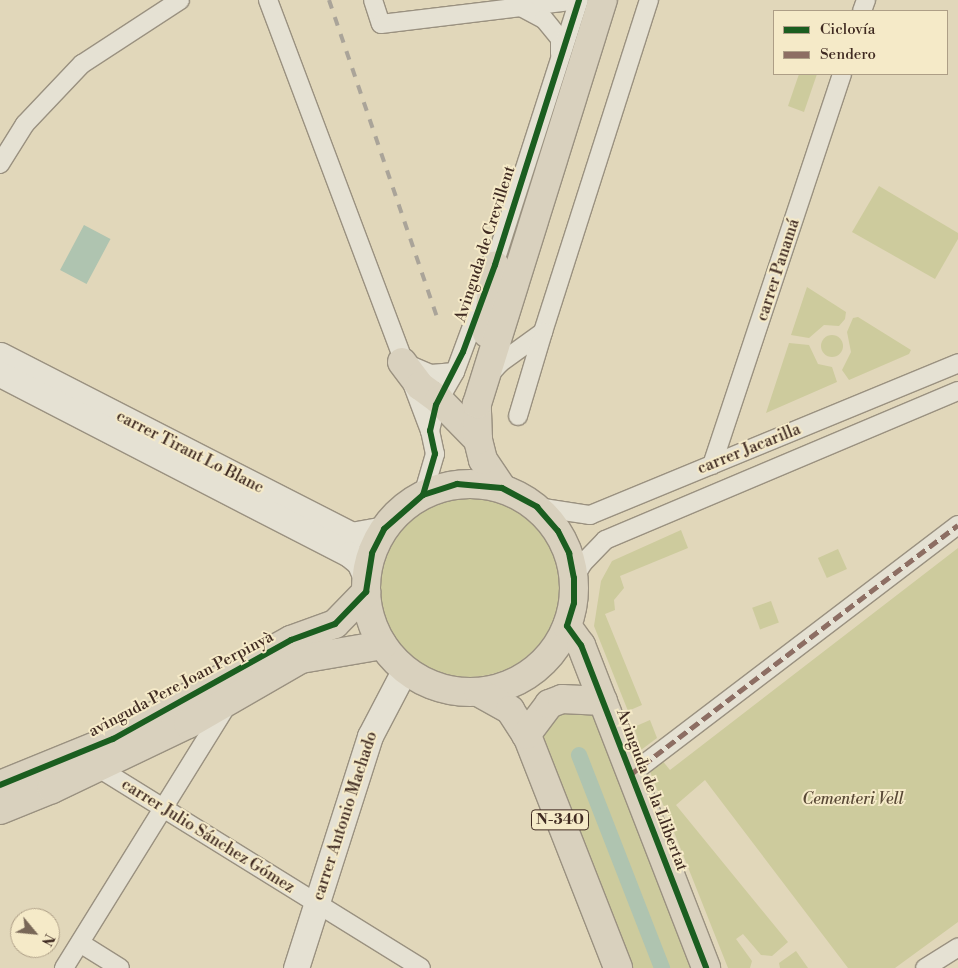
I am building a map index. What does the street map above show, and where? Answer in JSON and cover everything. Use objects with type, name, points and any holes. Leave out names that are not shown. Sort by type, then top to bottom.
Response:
[{"type":"highway","name":"N-340","points":[[502,488],[483,460],[478,440],[477,404],[603,0]]},
{"type":"highway","points":[[487,372],[486,319],[495,264]]},
{"type":"highway","points":[[402,362],[420,386],[439,400],[478,440]]},
{"type":"highway","name":"N-340","points":[[457,484],[502,488],[537,507],[558,531],[569,553],[574,578],[574,603],[567,626],[544,662],[523,678],[502,687],[478,692],[456,691],[427,683],[405,669],[383,645],[372,622],[366,585],[372,553],[384,529],[398,513],[423,495],[457,484]]},
{"type":"highway","name":"avinguda Pere Joan Perpinyà","points":[[0,785],[113,739],[291,640],[335,624],[366,585]]},
{"type":"highway","name":"Avinguda de la Llibertat","points":[[567,626],[581,645],[706,968]]},
{"type":"highway","points":[[0,810],[98,768],[230,701],[301,659],[383,645]]},
{"type":"highway","name":"N-340","points":[[478,692],[510,710],[526,735],[618,968]]},
{"type":"highway","points":[[526,735],[549,704],[562,698],[603,701]]},
{"type":"main road","name":"carrer Tirant Lo Blanc","points":[[0,354],[351,535],[384,529]]},
{"type":"main road","name":"carrer Tirant Lo Blanc","points":[[0,374],[348,554],[359,562],[366,585]]},
{"type":"main road","name":"carrer Antonio Machado","points":[[296,968],[370,736],[405,669]]},
{"type":"street","points":[[0,164],[25,124],[82,64],[180,0]]},
{"type":"street","points":[[268,0],[402,362],[430,431]]},
{"type":"street","points":[[373,0],[381,24],[579,0]]},
{"type":"street","name":"Avinguda de Crevillent","points":[[423,495],[435,454],[430,431],[439,400],[455,372],[495,264],[579,0]]},
{"type":"street","points":[[518,416],[649,0]]},
{"type":"street","points":[[521,7],[544,19],[560,39],[559,58]]},
{"type":"street","name":"carrer Panamá","points":[[712,465],[842,75]]},
{"type":"street","points":[[487,372],[543,332]]},
{"type":"street","points":[[402,362],[431,374],[455,372]]},
{"type":"street","name":"carrer Jacarilla","points":[[537,507],[590,515],[958,363]]},
{"type":"street","name":"carrer Jacarilla","points":[[574,578],[583,562],[605,540],[958,391]]},
{"type":"street","points":[[712,465],[724,490]]},
{"type":"street","points":[[631,774],[958,525]]},
{"type":"street","points":[[64,968],[230,701]]},
{"type":"street","name":"carrer Julio Sánchez Gómez","points":[[98,768],[422,968]]},
{"type":"street","points":[[80,943],[120,968]]},
{"type":"street","points":[[925,968],[958,947]]},
{"type":"green space","points":[[799,75],[817,75],[804,112],[788,106]]},
{"type":"green space","points":[[879,186],[958,233],[958,239],[935,279],[852,232]]},
{"type":"green space","points":[[807,287],[846,312],[845,319],[839,326],[824,325],[809,338],[791,335]]},
{"type":"green space","points":[[858,317],[911,350],[909,354],[849,380],[842,370],[851,352],[847,332],[853,318]]},
{"type":"green space","points":[[828,335],[836,335],[843,342],[843,350],[836,357],[828,357],[821,350],[821,342]]},
{"type":"green space","points":[[789,343],[809,345],[818,364],[832,367],[837,382],[766,413]]},
{"type":"green space","points":[[469,495],[487,497],[504,502],[533,522],[553,551],[558,568],[560,586],[558,604],[553,621],[533,650],[504,670],[487,675],[469,677],[451,675],[434,670],[405,650],[385,621],[380,604],[378,586],[380,568],[385,551],[405,522],[434,502],[451,497]]},
{"type":"green space","points":[[681,530],[688,548],[620,576],[624,588],[614,600],[615,610],[605,614],[642,705],[628,711],[594,626],[601,581],[612,561]]},
{"type":"green space","name":"Cementeri Vell","points":[[958,548],[958,922],[895,968],[848,968],[705,780],[676,805],[788,942],[772,956],[761,955],[743,934],[736,939],[752,961],[750,968],[728,968],[649,769],[661,759],[670,770]]},
{"type":"green space","points":[[838,549],[847,569],[827,578],[818,558]]},
{"type":"green space","points":[[771,601],[779,623],[760,629],[752,608]]},
{"type":"green space","points":[[544,708],[592,714],[695,968],[629,968],[538,732]]},
{"type":"green space","points":[[650,720],[657,738],[641,750],[634,727]]},
{"type":"green space","points":[[796,951],[808,968],[780,968],[779,963]]},
{"type":"shaded area","points":[[84,225],[110,239],[87,284],[60,270]]},
{"type":"waterway","points":[[579,755],[662,968]]},
{"type":"railway","points":[[329,0],[438,320]]},
{"type":"marked path","points":[[631,774],[958,525]]},
{"type":"cycle path","points":[[423,495],[435,454],[430,431],[436,405],[463,352],[495,265],[579,0]]},
{"type":"cycle path","points":[[0,785],[113,739],[291,640],[335,624],[366,592],[372,553],[384,529],[423,495],[457,484],[502,488],[537,507],[558,531],[569,553],[574,578],[574,603],[567,626],[581,645],[706,968]]}]
